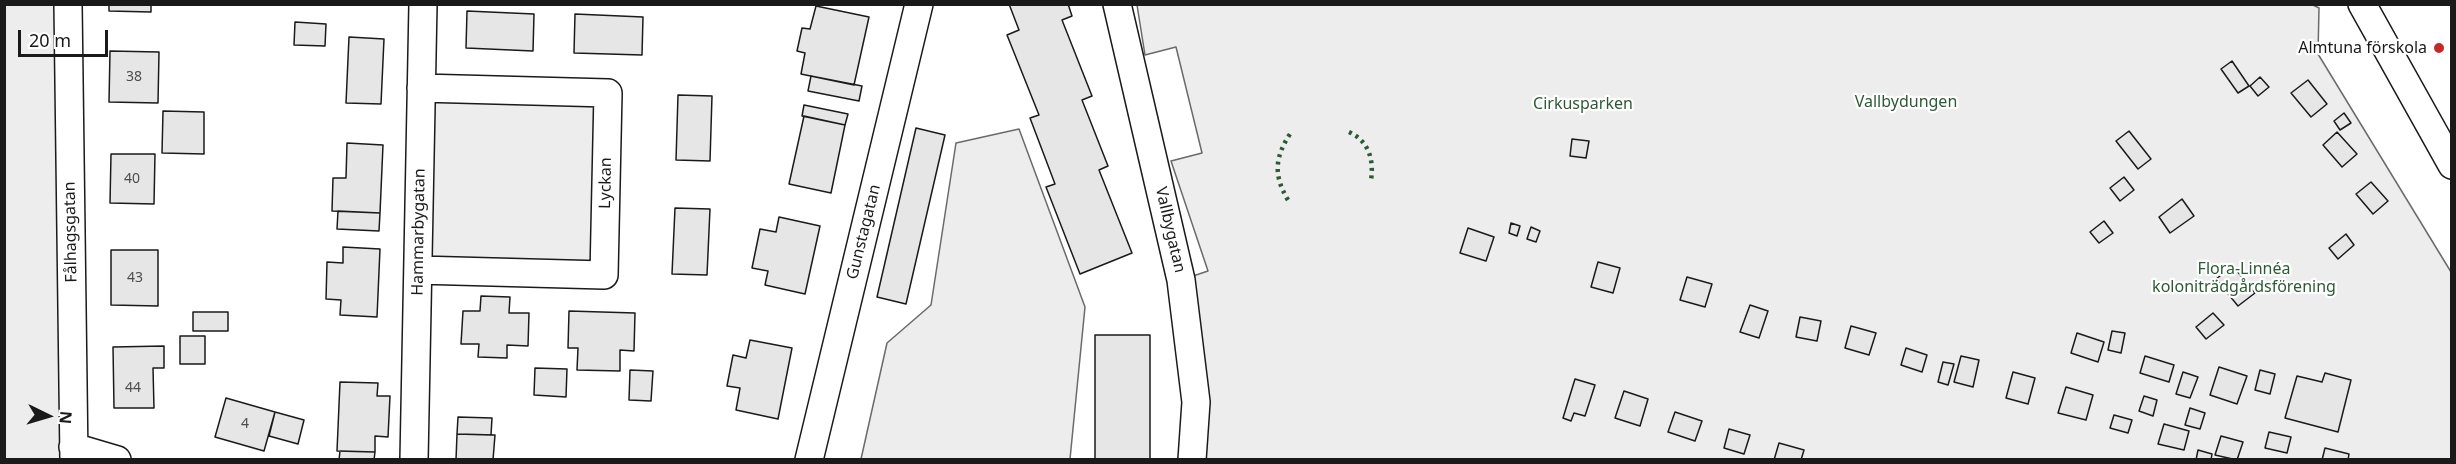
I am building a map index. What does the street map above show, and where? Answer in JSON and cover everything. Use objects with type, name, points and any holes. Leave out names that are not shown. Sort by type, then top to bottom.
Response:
[{"type":"street","name":"Fålhagsgatan","points":[[68,4],[73,453]]},
{"type":"street","name":"Hammarbygatan","points":[[414,459],[423,4]]},
{"type":"street","name":"Gunstagatan","points":[[809,459],[919,4]]},
{"type":"street","name":"Vallbygatan","points":[[1117,4],[1182,280],[1196,402],[1192,459]]},
{"type":"street","points":[[2362,4],[2451,165]]},
{"type":"street","name":"Lyckan","points":[[418,270],[604,275],[609,93],[421,88]]},
{"type":"street","points":[[73,453],[117,459]]},
{"type":"green space","points":[[4,5],[68,5],[74,459],[5,459]]},
{"type":"green space","points":[[1137,5],[2313,5],[2319,8],[2318,54],[2451,272],[2451,459],[1192,459],[1181,280],[1208,271],[1171,161],[1202,153],[1176,47],[1145,55]]},
{"type":"green space","points":[[421,88],[608,93],[604,275],[418,270]]},
{"type":"green space","points":[[1019,129],[1085,307],[1070,459],[861,459],[887,343],[931,305],[956,143]]},
{"type":"building","points":[[109,4],[151,4],[151,12],[109,11]]},
{"type":"building","points":[[1009,4],[1068,4],[1072,16],[1062,20],[1092,96],[1082,100],[1108,166],[1099,170],[1132,253],[1080,274],[1046,187],[1055,184],[1030,118],[1039,115],[1007,35],[1019,30]]},
{"type":"building","points":[[816,6],[869,17],[854,85],[801,74],[805,53],[797,51],[802,28],[810,29]]},
{"type":"building","points":[[467,11],[534,14],[533,51],[466,48]]},
{"type":"building","points":[[575,14],[643,17],[642,55],[574,53]]},
{"type":"building","points":[[295,22],[326,24],[325,46],[294,45]]},
{"type":"building","points":[[349,37],[384,39],[381,104],[346,103]]},
{"type":"building","points":[[110,51],[159,52],[158,103],[109,102]]},
{"type":"building","points":[[2232,61],[2249,86],[2238,93],[2221,69]]},
{"type":"building","points":[[811,76],[862,86],[859,101],[808,91]]},
{"type":"building","points":[[2260,77],[2269,87],[2258,96],[2250,86]]},
{"type":"building","points":[[2308,80],[2327,104],[2311,117],[2291,93]]},
{"type":"building","points":[[678,95],[712,96],[710,161],[676,160]]},
{"type":"building","points":[[804,105],[848,114],[845,125],[802,116]]},
{"type":"building","points":[[163,111],[204,112],[204,154],[162,153]]},
{"type":"building","points":[[2344,113],[2351,123],[2340,130],[2334,121]]},
{"type":"building","points":[[804,116],[845,125],[831,193],[789,184]]},
{"type":"building","points":[[916,128],[945,135],[906,304],[877,297]]},
{"type":"building","points":[[2129,131],[2151,159],[2138,169],[2116,141]]},
{"type":"building","points":[[2337,132],[2357,154],[2342,167],[2323,145]]},
{"type":"building","points":[[1572,139],[1589,141],[1586,158],[1570,156]]},
{"type":"building","points":[[347,143],[383,145],[380,213],[332,211],[333,178],[346,178]]},
{"type":"building","points":[[111,154],[155,154],[154,204],[110,203]]},
{"type":"building","points":[[2124,177],[2134,190],[2120,201],[2110,188]]},
{"type":"building","points":[[2371,182],[2388,201],[2373,214],[2356,194]]},
{"type":"building","points":[[2182,199],[2194,216],[2170,233],[2159,217]]},
{"type":"building","points":[[675,208],[710,209],[707,275],[672,274]]},
{"type":"building","points":[[338,211],[380,213],[379,231],[337,229]]},
{"type":"building","points":[[779,217],[820,226],[805,294],[765,285],[768,271],[752,268],[760,229],[776,232]]},
{"type":"building","points":[[2104,221],[2113,233],[2099,243],[2090,232]]},
{"type":"building","points":[[1511,223],[1520,226],[1517,236],[1509,233]]},
{"type":"building","points":[[1531,227],[1540,231],[1536,242],[1527,239]]},
{"type":"building","points":[[1468,228],[1494,237],[1486,261],[1460,253]]},
{"type":"building","points":[[2346,234],[2354,245],[2338,259],[2329,248]]},
{"type":"building","points":[[343,247],[380,249],[377,317],[340,315],[341,300],[326,299],[327,262],[343,263]]},
{"type":"building","points":[[111,250],[158,250],[158,306],[111,305]]},
{"type":"building","points":[[1598,262],[1620,268],[1613,293],[1591,287]]},
{"type":"building","points":[[2233,266],[2255,293],[2238,306],[2216,279]]},
{"type":"building","points":[[1687,277],[1712,284],[1705,307],[1680,300]]},
{"type":"building","points":[[481,296],[510,297],[509,313],[529,313],[528,346],[507,345],[507,358],[478,357],[479,344],[461,344],[463,311],[480,311]]},
{"type":"building","points":[[1750,305],[1768,311],[1759,338],[1740,332]]},
{"type":"building","points":[[569,311],[635,313],[634,351],[620,350],[620,371],[577,370],[578,348],[568,348]]},
{"type":"building","points":[[193,312],[228,312],[228,331],[193,331]]},
{"type":"building","points":[[2213,313],[2224,325],[2206,339],[2196,327]]},
{"type":"building","points":[[1800,317],[1821,321],[1817,341],[1796,337]]},
{"type":"building","points":[[1851,326],[1876,333],[1869,355],[1845,348]]},
{"type":"building","points":[[2112,331],[2125,333],[2121,353],[2108,350]]},
{"type":"building","points":[[2077,333],[2104,342],[2098,362],[2071,353]]},
{"type":"building","points":[[1095,335],[1150,335],[1150,460],[1095,460]]},
{"type":"building","points":[[180,336],[205,336],[205,364],[180,364]]},
{"type":"building","points":[[750,340],[792,348],[778,419],[736,410],[740,388],[727,386],[733,355],[746,358]]},
{"type":"building","points":[[164,346],[164,368],[153,368],[154,408],[114,408],[113,347]]},
{"type":"building","points":[[1906,348],[1927,355],[1922,372],[1901,365]]},
{"type":"building","points":[[1961,356],[1979,360],[1973,387],[1954,382]]},
{"type":"building","points":[[2145,356],[2174,365],[2169,382],[2140,373]]},
{"type":"building","points":[[1943,362],[1954,364],[1948,385],[1938,382]]},
{"type":"building","points":[[2219,367],[2247,376],[2237,404],[2210,395]]},
{"type":"building","points":[[535,368],[567,369],[566,397],[534,395]]},
{"type":"building","points":[[630,370],[653,371],[651,401],[629,400]]},
{"type":"building","points":[[2260,370],[2275,374],[2270,394],[2255,390]]},
{"type":"building","points":[[2013,372],[2035,378],[2028,404],[2006,398]]},
{"type":"building","points":[[2183,372],[2198,377],[2190,398],[2176,394]]},
{"type":"building","points":[[2325,373],[2351,380],[2338,432],[2285,418],[2297,376],[2322,382]]},
{"type":"building","points":[[1575,379],[1595,385],[1585,416],[1574,413],[1571,421],[1563,418]]},
{"type":"building","points":[[340,382],[378,383],[377,396],[390,396],[388,437],[375,436],[375,452],[337,451]]},
{"type":"building","points":[[2066,387],[2093,395],[2086,420],[2058,413]]},
{"type":"building","points":[[1624,391],[1648,399],[1640,426],[1615,418]]},
{"type":"building","points":[[2144,396],[2157,400],[2153,416],[2139,411]]},
{"type":"building","points":[[226,398],[275,412],[264,451],[215,437]]},
{"type":"building","points":[[2190,408],[2205,413],[2200,429],[2185,425]]},
{"type":"building","points":[[275,412],[304,420],[298,444],[269,436]]},
{"type":"building","points":[[1675,412],[1702,421],[1695,441],[1668,432]]},
{"type":"building","points":[[2114,415],[2132,420],[2128,433],[2110,428]]},
{"type":"building","points":[[458,417],[492,418],[491,435],[457,434]]},
{"type":"building","points":[[2164,424],[2189,431],[2184,450],[2158,444]]},
{"type":"building","points":[[1729,429],[1750,435],[1744,454],[1724,448]]},
{"type":"building","points":[[2269,432],[2291,437],[2287,453],[2265,448]]},
{"type":"building","points":[[457,434],[495,435],[493,460],[456,460]]},
{"type":"building","points":[[2221,436],[2243,442],[2237,460],[2215,455]]},
{"type":"building","points":[[1779,443],[1804,450],[1801,460],[1774,460]]},
{"type":"building","points":[[2325,448],[2349,454],[2348,460],[2322,460]]},
{"type":"building","points":[[2198,450],[2212,454],[2211,460],[2196,460]]},
{"type":"building","points":[[340,451],[375,452],[374,460],[339,460]]},
{"type":"hedge","points":[[1349,132],[1361,140],[1369,152],[1372,165],[1371,180]]},
{"type":"hedge","points":[[1288,200],[1280,182],[1278,166],[1281,150],[1290,134]]},
{"type":"place","name":"Almtuna förskola","points":[[2439,48]]},
{"type":"park label","name":"Vallbydungen","points":[[1906,102]]},
{"type":"park label","name":"Cirkusparken","points":[[1583,104]]},
{"type":"park label","name":"Flora-Linnéa koloniträdgårdsförening","points":[[2244,278]]}]
